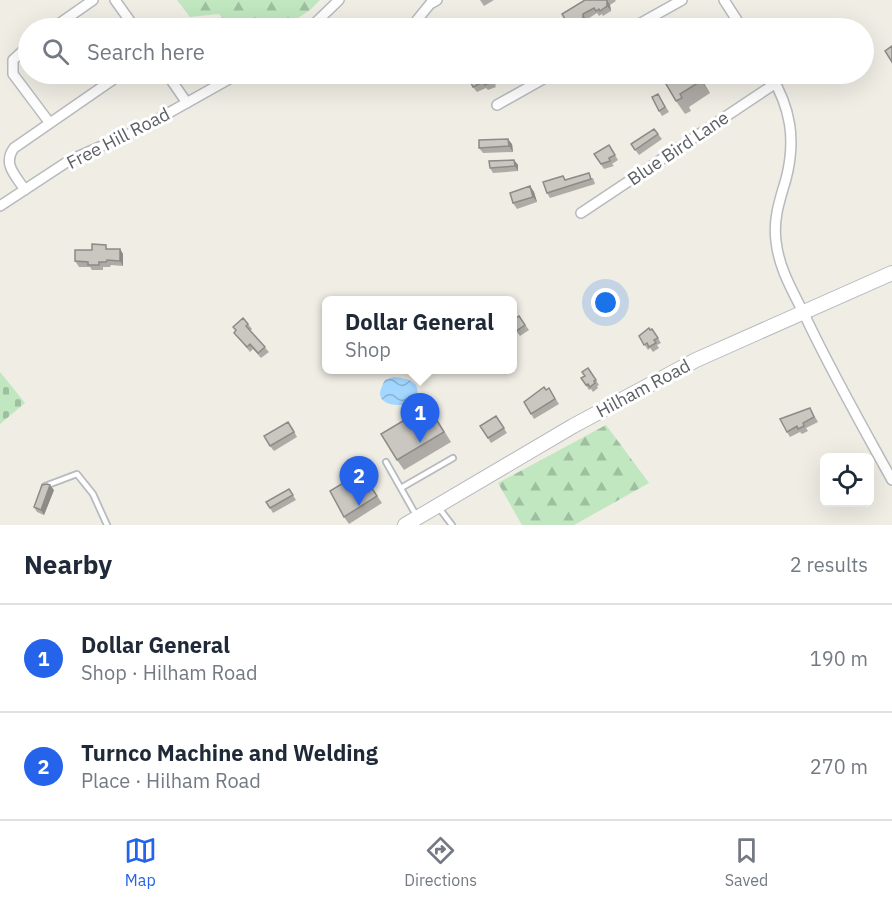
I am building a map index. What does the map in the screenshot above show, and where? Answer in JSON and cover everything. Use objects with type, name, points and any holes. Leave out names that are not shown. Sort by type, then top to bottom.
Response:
[{"type":"main road","name":"Hilham Road","points":[[405,525],[573,426],[696,360],[892,273]]},
{"type":"street","points":[[67,18],[93,0]]},
{"type":"street","points":[[115,0],[128,18]]},
{"type":"street","points":[[320,18],[339,0]]},
{"type":"street","points":[[419,18],[430,4],[437,0]]},
{"type":"street","points":[[650,18],[682,0]]},
{"type":"street","points":[[724,0],[736,18]]},
{"type":"street","points":[[18,55],[13,60],[13,74],[18,80]]},
{"type":"street","points":[[21,84],[50,122]]},
{"type":"street","points":[[25,190],[9,166],[8,159],[14,148],[106,84]]},
{"type":"street","points":[[174,84],[187,103]]},
{"type":"street","name":"Free Hill Road","points":[[0,206],[70,160],[140,129],[220,84]]},
{"type":"street","points":[[497,105],[534,84]]},
{"type":"street","name":"Blue Bird Lane","points":[[580,213],[774,84]]},
{"type":"street","points":[[776,84],[789,115],[792,146],[777,208],[776,241],[784,275],[837,382],[892,480]]},
{"type":"lane","points":[[401,488],[453,458]]},
{"type":"lane","points":[[386,462],[418,517]]},
{"type":"lane","points":[[45,486],[77,474],[93,494],[107,525]]},
{"type":"lane","points":[[437,506],[452,525]]},
{"type":"green space","points":[[177,0],[320,0],[298,18],[222,18],[219,14],[190,17]]},
{"type":"green space","points":[[0,372],[25,403],[0,424]]},
{"type":"green space","points":[[606,425],[649,483],[574,525],[522,525],[498,483]]},
{"type":"water","points":[[393,377],[414,383],[417,396],[414,402],[394,405],[381,399],[380,392],[385,380]]},
{"type":"building","points":[[585,0],[607,0],[607,6],[600,11],[594,8],[583,14],[583,18],[564,18],[562,14]]},
{"type":"building","points":[[892,46],[892,62],[885,51]]},
{"type":"building","points":[[666,84],[696,84],[680,94],[682,98],[676,101]]},
{"type":"building","points":[[658,94],[665,107],[659,111],[652,97]]},
{"type":"building","points":[[654,129],[658,134],[635,150],[631,144]]},
{"type":"building","points":[[508,139],[509,146],[479,148],[479,140]]},
{"type":"building","points":[[609,145],[615,155],[609,158],[610,161],[601,164],[594,154]]},
{"type":"building","points":[[514,160],[515,166],[490,168],[489,161]]},
{"type":"building","points":[[589,173],[591,179],[547,193],[543,182],[563,176],[565,180]]},
{"type":"building","points":[[530,186],[533,197],[513,203],[510,193]]},
{"type":"building","points":[[92,244],[106,245],[106,249],[120,249],[120,261],[107,260],[99,262],[99,265],[88,265],[88,262],[75,261],[75,250],[92,250]]},
{"type":"building","points":[[519,316],[525,325],[517,330]]},
{"type":"building","points":[[243,318],[248,324],[246,326],[265,347],[258,353],[250,344],[247,347],[234,333],[236,330],[233,327]]},
{"type":"building","points":[[649,328],[658,338],[654,340],[656,343],[649,347],[647,343],[644,345],[639,336]]},
{"type":"building","points":[[588,368],[596,380],[590,387],[581,378],[585,376],[582,372]]},
{"type":"building","points":[[544,387],[546,390],[549,388],[555,399],[531,414],[524,402]]},
{"type":"building","points":[[428,406],[444,432],[397,460],[381,434]]},
{"type":"building","points":[[810,408],[814,417],[803,423],[804,426],[798,429],[797,426],[787,432],[780,419]]},
{"type":"building","points":[[496,416],[504,428],[488,438],[480,426]]},
{"type":"building","points":[[288,422],[294,432],[270,446],[264,436]]},
{"type":"building","points":[[348,480],[350,484],[354,482],[358,488],[368,482],[377,496],[344,517],[330,491]]},
{"type":"building","points":[[42,485],[50,485],[41,510],[34,507]]},
{"type":"building","points":[[289,489],[293,495],[270,508],[266,502]]},
{"type":"place","name":"Dollar General","points":[[420,443]]},
{"type":"place","name":"Turnco Machine and Welding","points":[[359,506]]}]
